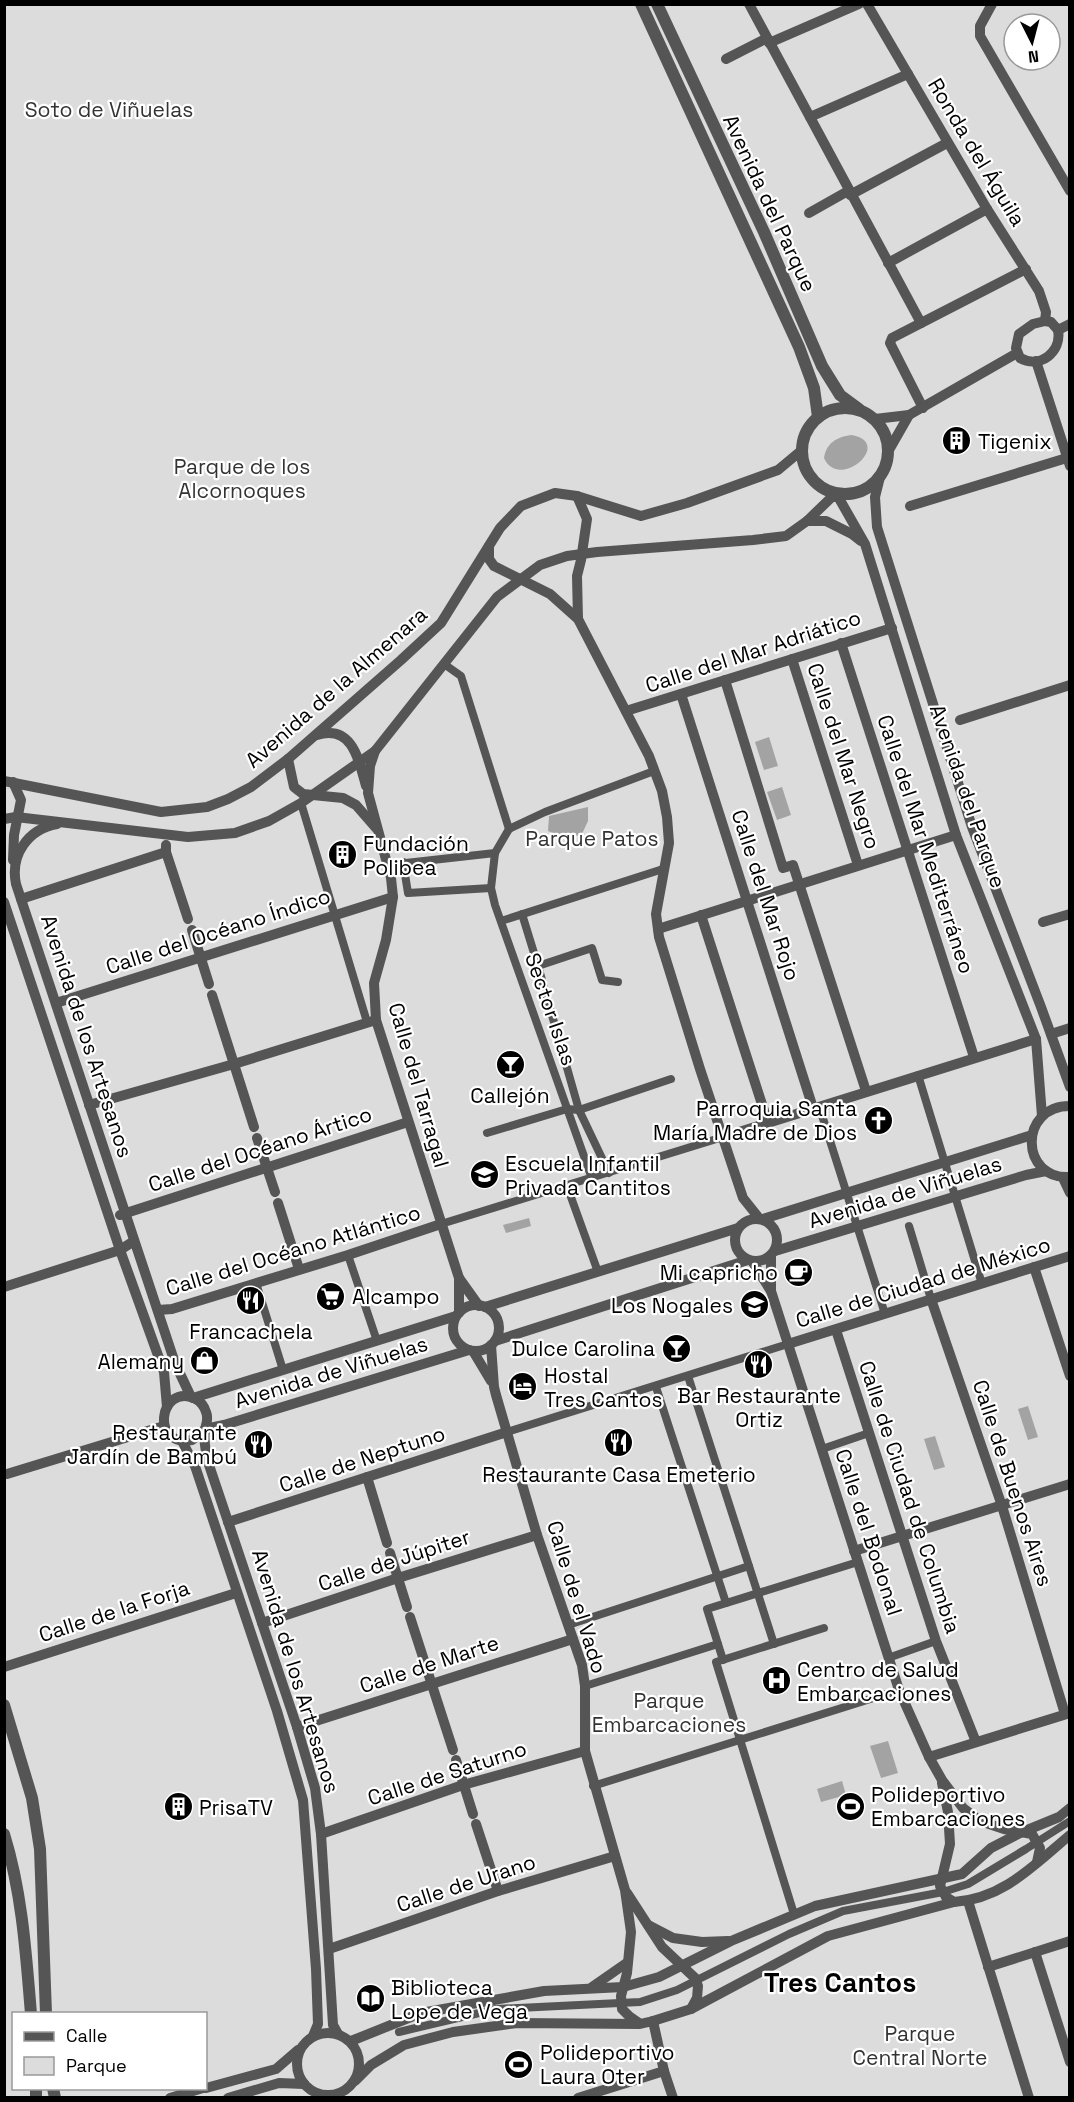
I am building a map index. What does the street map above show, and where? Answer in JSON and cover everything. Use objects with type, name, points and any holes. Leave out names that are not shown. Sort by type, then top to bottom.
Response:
[{"type":"street","name":"Avenida del Parque","points":[[641,4],[799,347],[814,388],[818,417]]},
{"type":"street","name":"Avenida del Parque","points":[[657,4],[764,232],[822,366],[840,395],[859,409]]},
{"type":"street","points":[[749,4],[921,323]]},
{"type":"street","points":[[726,59],[859,4]]},
{"type":"street","name":"Ronda del Águila","points":[[867,4],[947,143],[1039,291],[1046,312],[1046,321]]},
{"type":"street","points":[[992,4],[980,26],[980,36],[1070,191]]},
{"type":"street","points":[[810,117],[908,74]]},
{"type":"street","points":[[809,213],[947,143]]},
{"type":"street","points":[[888,264],[987,209]]},
{"type":"street","points":[[923,408],[890,343],[892,338],[1026,269]]},
{"type":"street","points":[[1051,322],[1058,330],[1059,342],[1053,352],[1036,361],[1024,360],[1017,353],[1016,343],[1019,334],[1033,324],[1051,322]]},
{"type":"street","points":[[1058,330],[1070,324]]},
{"type":"street","points":[[875,419],[909,415],[1017,353]]},
{"type":"street","points":[[910,506],[1069,460],[1036,361]]},
{"type":"street","points":[[844,407],[859,409],[875,419],[886,436],[889,450],[887,464],[880,477],[862,491],[850,494],[836,493],[816,483],[808,474],[803,462],[802,450],[807,432],[818,417],[831,410],[844,407]]},
{"type":"street","points":[[889,450],[909,415]]},
{"type":"street","name":"Avenida de la Almenara","points":[[9,782],[151,810],[184,811],[207,807],[228,799],[251,787],[288,759],[441,623],[500,528],[520,506],[555,493],[577,496],[641,516],[687,503],[778,470],[802,450]]},
{"type":"street","name":"Avenida del Parque","points":[[880,477],[875,497],[877,527],[972,827],[1070,1087]]},
{"type":"street","name":"Avenida del Parque","points":[[836,493],[865,544],[956,835],[1036,1039],[1042,1116]]},
{"type":"street","points":[[10,818],[168,836],[199,836],[235,832],[269,821],[301,803],[375,751],[497,597],[540,566],[567,556],[582,554],[786,536],[807,521],[836,493]]},
{"type":"street","points":[[577,496],[587,519],[577,576],[578,619]]},
{"type":"street","points":[[807,521],[826,520],[865,544]]},
{"type":"street","points":[[489,546],[489,559],[494,566],[550,594],[578,619],[649,756],[662,791],[669,843],[657,914],[659,937],[696,1058],[743,1198],[761,1219],[774,1227],[777,1235],[773,1253],[759,1261],[750,1260],[493,1343],[480,1351],[471,1351],[462,1347],[454,1337],[453,1329],[457,1314],[468,1307],[482,1307],[740,1226],[746,1221],[761,1219]]},
{"type":"street","name":"Calle del Mar Adriático","points":[[626,711],[892,628]]},
{"type":"street","name":"Calle del Mar Mediterráneo","points":[[842,643],[974,1057]]},
{"type":"street","name":"Calle del Mar Negro","points":[[792,659],[858,865]]},
{"type":"street","points":[[444,664],[461,676],[509,830],[545,812],[654,771]]},
{"type":"street","points":[[725,680],[783,868],[794,865],[866,1091]]},
{"type":"street","points":[[960,720],[1070,685]]},
{"type":"street","name":"Calle del Mar Rojo","points":[[681,694],[816,1107]]},
{"type":"street","points":[[316,735],[327,732],[343,736],[353,747],[359,762]]},
{"type":"street","name":"Calle del Tarragal","points":[[368,792],[370,766],[375,751]]},
{"type":"street","points":[[288,759],[294,787],[303,794],[314,794]]},
{"type":"street","name":"Calle del Tarragal","points":[[359,762],[388,865],[393,897],[387,940],[374,983],[371,1021],[408,1122],[459,1278],[482,1307]]},
{"type":"street","name":"Avenida de los Artesanos","points":[[9,782],[21,800],[10,818],[14,872],[21,899],[175,1363],[192,1398]]},
{"type":"street","name":"Calle del Tarragal","points":[[314,794],[350,801],[378,830]]},
{"type":"street","points":[[89,1105],[234,1064],[371,1021],[335,915],[301,803]]},
{"type":"street","points":[[14,872],[21,849],[30,837],[43,828],[66,823]]},
{"type":"street","name":"Sector Islas","points":[[509,830],[495,853],[490,888],[591,1176]]},
{"type":"street","points":[[658,929],[956,835]]},
{"type":"street","points":[[168,836],[166,852],[299,1269]]},
{"type":"street","points":[[21,899],[166,852]]},
{"type":"street","points":[[388,865],[495,853]]},
{"type":"street","points":[[404,862],[408,893],[490,888]]},
{"type":"street","points":[[501,921],[663,869]]},
{"type":"street","name":"Calle del Océano Índico","points":[[56,1003],[393,897]]},
{"type":"street","name":"Avenida de los Artesanos","points":[[4,902],[120,1250],[164,1372],[166,1407]]},
{"type":"street","name":"Sector Islas","points":[[522,914],[579,1110],[609,1173]]},
{"type":"street","points":[[1043,922],[1070,914]]},
{"type":"street","points":[[701,915],[768,1123]]},
{"type":"street","name":"Sector Islas","points":[[538,966],[592,948],[602,980],[618,982]]},
{"type":"street","points":[[1051,1034],[1070,1028]]},
{"type":"street","points":[[441,1224],[1036,1039]]},
{"type":"street","points":[[918,1075],[982,1284]]},
{"type":"street","points":[[487,1133],[567,1109],[579,1110],[670,1079]]},
{"type":"street","points":[[1070,1106],[1058,1107],[1042,1116],[1035,1125],[1032,1135],[1034,1155],[1039,1164],[1046,1171],[1066,1178],[1070,1193]]},
{"type":"street","points":[[816,1107],[885,1314]]},
{"type":"street","name":"Calle del Océano Ártico","points":[[125,1213],[408,1122]]},
{"type":"street","name":"Avenida de Viñuelas","points":[[761,1219],[1032,1135]]},
{"type":"street","name":"Avenida de Viñuelas","points":[[773,1253],[1026,1175],[1046,1171]]},
{"type":"street","points":[[567,1186],[598,1272]]},
{"type":"street","points":[[743,1198],[740,1226],[735,1241],[736,1248],[750,1260]]},
{"type":"street","points":[[110,1218],[125,1213]]},
{"type":"street","name":"Calle del Océano Atlántico","points":[[158,1310],[164,1311],[441,1224]]},
{"type":"street","points":[[909,1226],[931,1299]]},
{"type":"street","points":[[4,1287],[120,1250],[134,1241]]},
{"type":"street","name":"Calle del Bodonal","points":[[771,1291],[773,1253]]},
{"type":"street","name":"Avenida de Viñuelas","points":[[348,1255],[377,1341]]},
{"type":"street","name":"Calle de Ciudad de México","points":[[788,1344],[1070,1256]]},
{"type":"street","name":"Calle del Bodonal","points":[[750,1260],[771,1291],[888,1658],[899,1690],[929,1757],[942,1780],[963,1808],[980,1821],[1020,1833],[1032,1834],[1037,1843]]},
{"type":"street","points":[[1034,1268],[1069,1371]]},
{"type":"street","name":"Calle del Tarragal","points":[[457,1314],[459,1278]]},
{"type":"street","name":"Avenida de Viñuelas","points":[[256,1283],[283,1370]]},
{"type":"street","name":"Calle de Buenos Aires","points":[[931,1299],[1002,1506],[1067,1713]]},
{"type":"street","points":[[482,1307],[495,1316],[498,1323],[498,1335],[493,1343],[494,1386]]},
{"type":"street","name":"Avenida de Viñuelas","points":[[192,1398],[457,1314]]},
{"type":"street","name":"Calle de Ciudad de Columbia","points":[[836,1330],[936,1641],[976,1742]]},
{"type":"street","points":[[507,1432],[788,1344]]},
{"type":"street","points":[[471,1351],[494,1386]]},
{"type":"street","name":"Avenida de Viñuelas","points":[[205,1430],[471,1351]]},
{"type":"street","points":[[688,1376],[774,1644]]},
{"type":"street","name":"Calle de el Vado","points":[[494,1386],[537,1536],[582,1665],[585,1686],[585,1751],[593,1786],[625,1890]]},
{"type":"street","points":[[656,1387],[726,1603]]},
{"type":"street","points":[[180,1397],[192,1398],[205,1408],[208,1422],[205,1430],[192,1440],[182,1441],[171,1436],[164,1426],[163,1419],[166,1407],[180,1397]]},
{"type":"street","points":[[5,1475],[164,1426]]},
{"type":"street","name":"Avenida de los Artesanos","points":[[205,1430],[207,1459],[297,1727],[315,1788],[321,1834],[333,2025],[338,2034]]},
{"type":"street","name":"Calle de Neptuno","points":[[228,1522],[507,1432]]},
{"type":"street","points":[[822,1449],[869,1433]]},
{"type":"street","name":"Avenida de los Artesanos","points":[[182,1441],[195,1466],[277,1711],[303,1800],[316,1969],[318,2024],[314,2036]]},
{"type":"street","points":[[367,1477],[498,1891]]},
{"type":"street","points":[[723,1660],[707,1609],[758,1593],[902,1536],[1070,1484]]},
{"type":"street","name":"Calle de Júpiter","points":[[262,1623],[398,1578],[537,1536]]},
{"type":"street","points":[[568,1625],[749,1566]]},
{"type":"street","name":"Calle de la Forja","points":[[4,1667],[236,1593]]},
{"type":"street","points":[[794,1914],[716,1662],[824,1628]]},
{"type":"street","name":"Calle de Marte","points":[[297,1727],[573,1640]]},
{"type":"street","points":[[888,1658],[936,1641]]},
{"type":"street","points":[[585,1686],[718,1644]]},
{"type":"street","points":[[593,1786],[899,1690]]},
{"type":"street","points":[[4,1705],[32,1798],[38,1839],[46,2012]]},
{"type":"street","points":[[929,1757],[1067,1713]]},
{"type":"street","name":"Calle de Saturno","points":[[321,1834],[463,1785],[585,1751]]},
{"type":"street","name":"Calle del Bodonal","points":[[941,1879],[950,1844],[948,1812],[942,1780]]},
{"type":"street","points":[[351,2042],[421,2013],[544,1990],[623,1987],[659,1977],[731,1941],[815,1906],[962,1874],[991,1848],[1059,1817],[1070,1808]]},
{"type":"street","points":[[399,2032],[496,2008],[640,2002],[654,1999],[696,1981],[789,1934],[843,1911],[943,1892],[968,1884],[1070,1821]]},
{"type":"street","points":[[4,1834],[24,1930],[30,2012]]},
{"type":"street","points":[[302,2046],[298,2055],[299,2076],[304,2084],[319,2096],[328,2096],[348,2089],[371,2065],[404,2045],[453,2032],[518,2023],[640,2024],[653,2021],[691,2009],[828,1936],[954,1902],[968,1901],[1009,1885],[1070,1835]]},
{"type":"street","points":[[1037,1843],[1040,1848],[1037,1862]]},
{"type":"street","name":"Calle de Urano","points":[[329,1949],[498,1891],[615,1856]]},
{"type":"street","points":[[941,1879],[940,1886],[943,1892],[954,1902]]},
{"type":"street","points":[[625,1890],[662,1947],[696,1981],[697,1998],[691,2009]]},
{"type":"street","points":[[625,1890],[630,1932],[622,2009],[640,2024]]},
{"type":"street","points":[[968,1901],[1029,2097]]},
{"type":"street","points":[[647,1924],[672,1938],[702,1942],[731,1941]]},
{"type":"street","points":[[988,1967],[1070,1941]]},
{"type":"street","points":[[1035,1952],[1070,2062]]},
{"type":"street","points":[[589,1988],[628,1962]]},
{"type":"street","points":[[653,2021],[664,2071],[673,2097]]},
{"type":"street","points":[[207,2087],[276,2069],[314,2036],[322,2033],[338,2034],[351,2042],[357,2050],[360,2060],[359,2071],[348,2089]]},
{"type":"street","points":[[578,2097],[664,2071]]},
{"type":"street","points":[[228,2097],[279,2083],[304,2084]]},
{"type":"street","points":[[170,2097],[196,2090]]},
{"type":"green space","points":[[4,5],[1069,5],[1069,2097],[5,2097]]},
{"type":"shaded area","points":[[851,435],[863,439],[867,446],[866,454],[851,468],[841,470],[831,467],[824,458],[827,448],[837,439]]},
{"type":"shaded area","points":[[769,737],[778,766],[764,770],[755,742]]},
{"type":"shaded area","points":[[782,787],[791,815],[777,820],[767,792]]},
{"type":"shaded area","points":[[588,807],[588,821],[581,836],[555,834],[548,831],[549,816]]},
{"type":"shaded area","points":[[529,1218],[531,1226],[506,1233],[503,1225]]},
{"type":"shaded area","points":[[1028,1406],[1038,1437],[1028,1440],[1018,1409]]},
{"type":"shaded area","points":[[935,1436],[945,1467],[934,1470],[924,1439]]},
{"type":"shaded area","points":[[888,1741],[898,1773],[881,1778],[870,1746]]},
{"type":"shaded area","points":[[842,1781],[846,1795],[821,1802],[817,1789]]},
{"type":"place","name":"Tigenix","points":[[957,441]]},
{"type":"place","name":"Fundación Polibea","points":[[342,855]]},
{"type":"place","name":"Callejón","points":[[510,1064]]},
{"type":"place","name":"Parroquia Santa María Madre de Dios","points":[[878,1120]]},
{"type":"place","name":"Escuela Infantil Privada Cantitos","points":[[484,1175]]},
{"type":"place","name":"Mi capricho","points":[[799,1272]]},
{"type":"place","name":"Alcampo","points":[[331,1296]]},
{"type":"place","name":"Francachela","points":[[251,1300]]},
{"type":"place","name":"Los Nogales","points":[[754,1305]]},
{"type":"place","name":"Dulce Carolina","points":[[676,1348]]},
{"type":"place","name":"Alemany","points":[[205,1361]]},
{"type":"place","name":"Bar Restaurante Ortiz","points":[[759,1364]]},
{"type":"place","name":"Hostal Tres Cantos","points":[[523,1387]]},
{"type":"place","name":"Restaurante Casa Emeterio","points":[[619,1443]]},
{"type":"place","name":"Restaurante Jardín de Bambú","points":[[258,1444]]},
{"type":"place","name":"Centro de Salud Embarcaciones","points":[[776,1681]]},
{"type":"place","name":"Polideportivo Embarcaciones","points":[[850,1806]]},
{"type":"place","name":"PrisaTV","points":[[178,1807]]},
{"type":"place","name":"Biblioteca Lope de Vega","points":[[370,1999]]},
{"type":"place","name":"Polideportivo Laura Oter","points":[[519,2064]]},
{"type":"district","name":"Tres Cantos","points":[[840,1982]]},
{"type":"park label","name":"Soto de Viñuelas","points":[[109,109]]},
{"type":"park label","name":"Parque de los Alcornoques","points":[[242,478]]},
{"type":"park label","name":"Parque Patos","points":[[592,838]]},
{"type":"park label","name":"Parque Embarcaciones","points":[[669,1712]]},
{"type":"park label","name":"Parque Central Norte","points":[[920,2045]]}]
